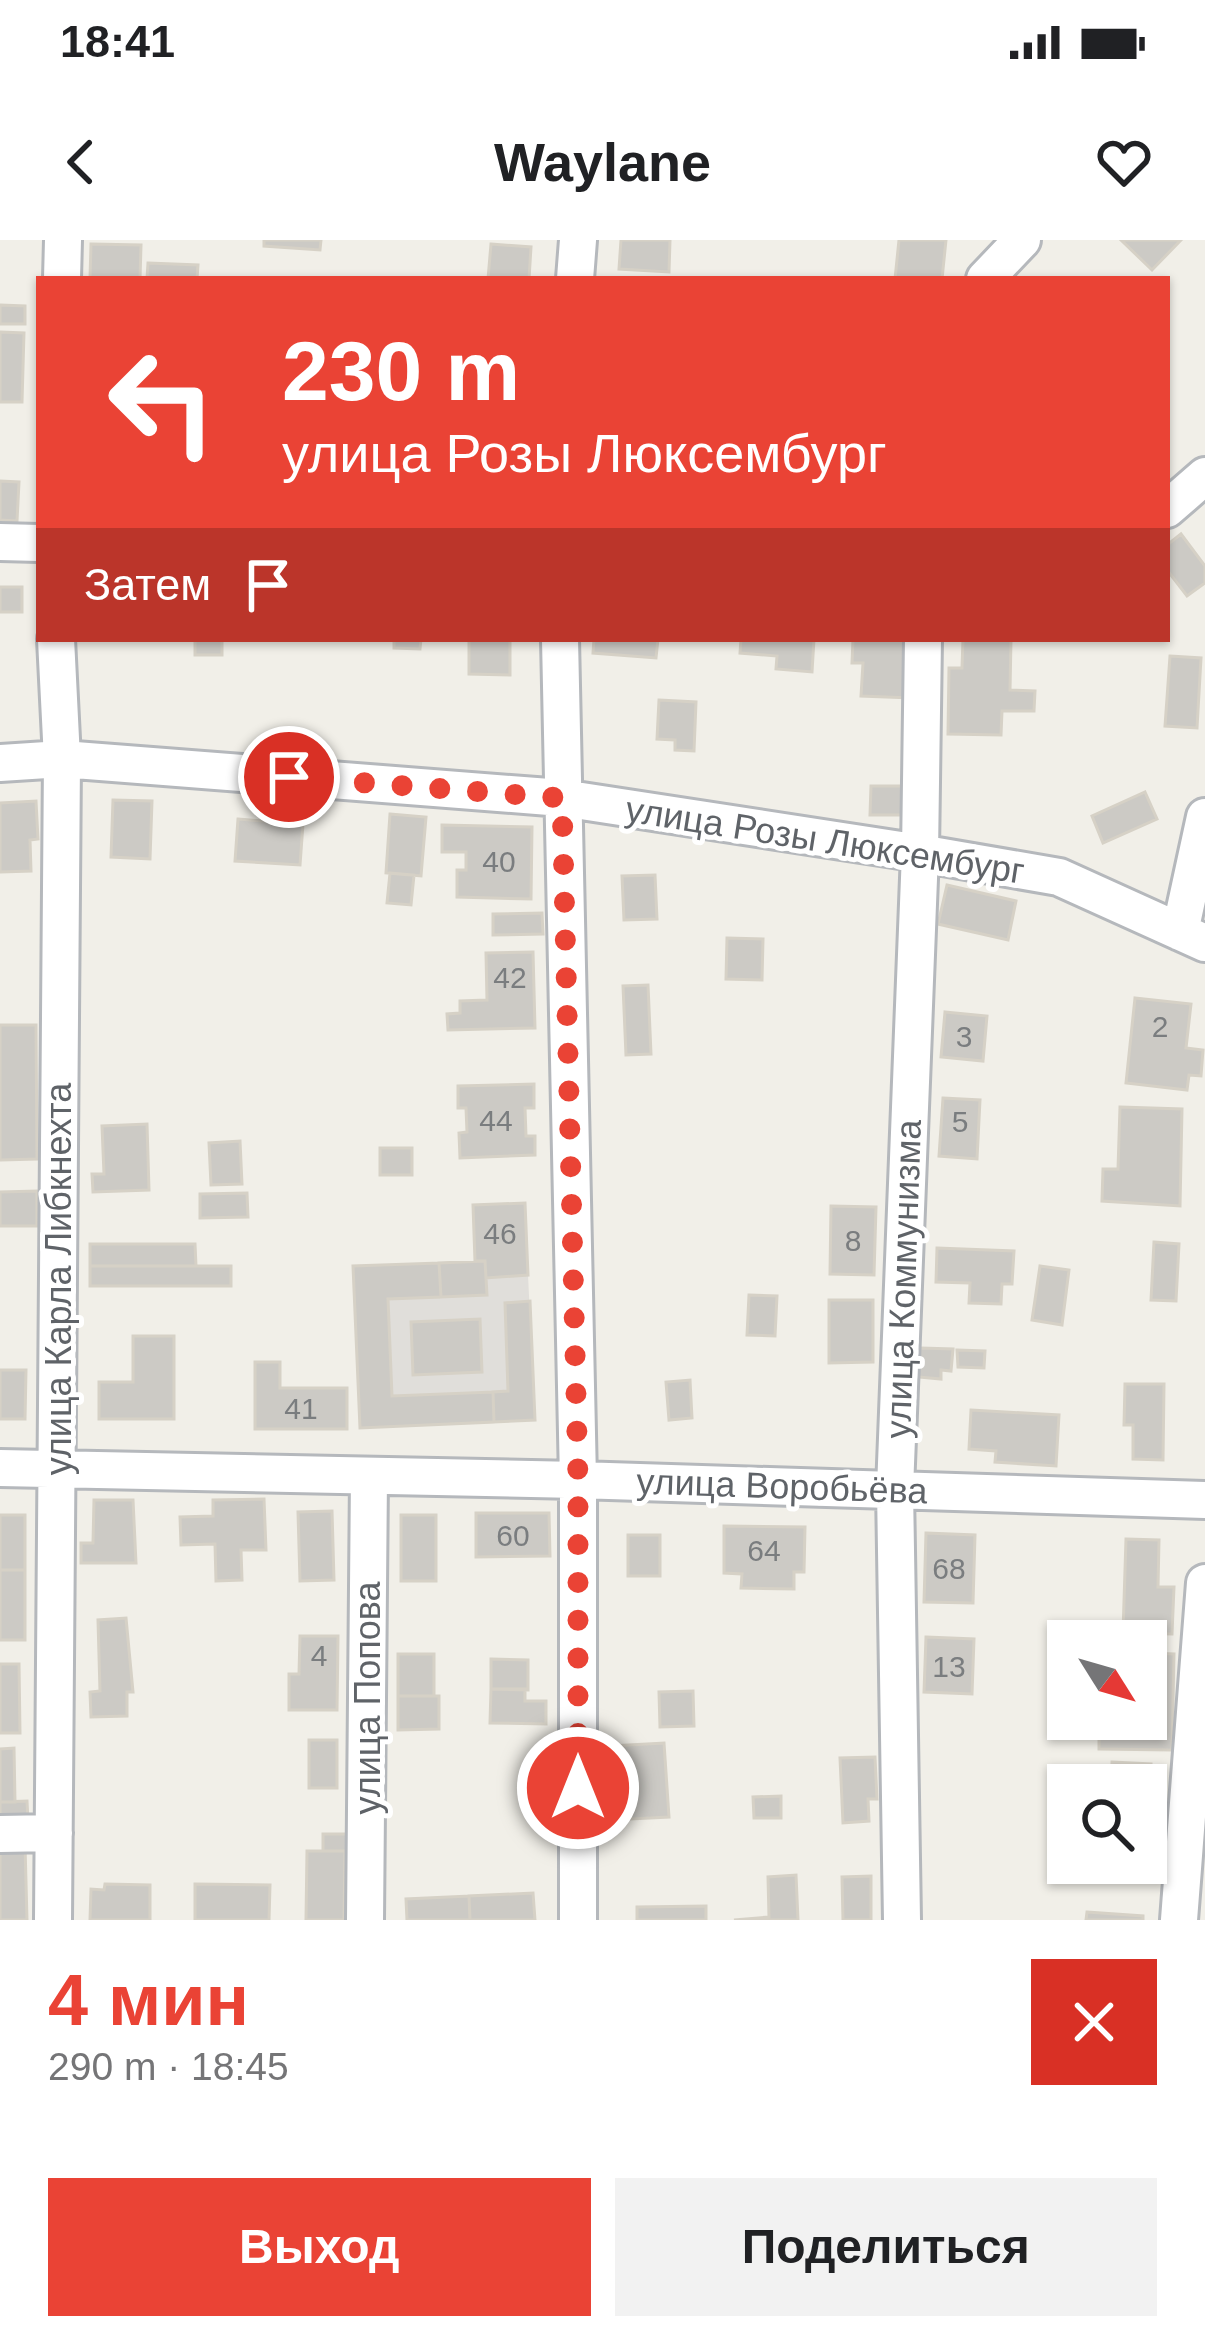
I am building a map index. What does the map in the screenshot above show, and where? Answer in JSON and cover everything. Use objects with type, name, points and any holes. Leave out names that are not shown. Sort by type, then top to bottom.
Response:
[{"type":"street","points":[[62,276],[63,240]]},
{"type":"street","points":[[575,276],[578,240]]},
{"type":"street","points":[[988,276],[1022,240]]},
{"type":"street","points":[[1170,506],[1205,476]]},
{"type":"street","points":[[0,542],[36,544]]},
{"type":"street","name":"улица Карла Либкнехта","points":[[53,1920],[62,759],[56,642]]},
{"type":"street","points":[[560,642],[578,1480],[578,1920]]},
{"type":"street","name":"улица Коммунизма","points":[[902,1920],[895,1489],[920,854],[923,642]]},
{"type":"street","name":"улица Розы Люксембург","points":[[0,763],[62,759],[562,798],[1060,877],[1193,938]]},
{"type":"street","points":[[1193,938],[1205,818]]},
{"type":"street","name":"улица Воробьёва","points":[[0,1468],[1205,1500]]},
{"type":"street","name":"улица Попова","points":[[365,1920],[369,1476]]},
{"type":"street","points":[[1179,1920],[1205,1583]]},
{"type":"street","points":[[0,1834],[54,1833]]},
{"type":"shaded area","points":[[485,1261],[487,1278],[528,1275],[535,1420],[360,1428],[353,1266]]},
{"type":"building","points":[[264,240],[321,240],[320,250],[264,246]]},
{"type":"building","points":[[621,240],[670,240],[669,272],[619,269]]},
{"type":"building","points":[[899,240],[946,240],[942,276],[895,276]]},
{"type":"building","points":[[1121,240],[1181,240],[1152,270]]},
{"type":"building","points":[[91,244],[141,245],[140,276],[90,276]]},
{"type":"building","points":[[491,244],[531,247],[529,276],[488,276]]},
{"type":"building","points":[[148,263],[198,265],[197,276],[147,276]]},
{"type":"building","points":[[0,305],[25,306],[25,324],[0,324]]},
{"type":"building","points":[[0,332],[24,333],[22,402],[0,402]]},
{"type":"building","points":[[0,481],[19,482],[17,521],[0,520]]},
{"type":"building","points":[[1181,534],[1205,566],[1205,583],[1187,596],[1170,574],[1170,543]]},
{"type":"building","points":[[0,587],[22,587],[22,612],[0,612]]},
{"type":"building","points":[[195,642],[222,642],[222,655],[195,655]]},
{"type":"building","points":[[394,642],[421,642],[420,649],[394,648]]},
{"type":"building","points":[[469,642],[510,642],[510,675],[469,674]]},
{"type":"building","points":[[594,642],[658,642],[656,658],[593,653]]},
{"type":"building","points":[[741,642],[814,642],[812,672],[776,669],[777,656],[740,653]]},
{"type":"building","points":[[853,642],[906,642],[911,698],[861,696],[863,663],[852,663]]},
{"type":"building","points":[[963,642],[1011,642],[1010,690],[1035,691],[1034,711],[1002,711],[1001,735],[948,734],[949,668],[962,668]]},
{"type":"building","points":[[1170,656],[1201,658],[1197,728],[1165,726]]},
{"type":"building","points":[[659,700],[696,702],[694,751],[675,750],[675,740],[657,739]]},
{"type":"building","points":[[871,786],[910,786],[910,815],[870,815]]},
{"type":"building","points":[[1145,792],[1157,819],[1103,843],[1092,816]]},
{"type":"building","points":[[113,800],[152,801],[150,859],[111,857]]},
{"type":"building","points":[[36,801],[38,839],[30,840],[31,871],[0,872],[0,803]]},
{"type":"building","points":[[390,814],[426,817],[421,876],[386,873]]},
{"type":"building","points":[[238,819],[303,824],[300,865],[235,861]]},
{"type":"building","points":[[442,825],[532,827],[531,899],[457,897],[457,870],[466,870],[466,852],[442,852]]},
{"type":"building","points":[[390,873],[414,875],[411,905],[387,903]]},
{"type":"building","points":[[655,875],[657,919],[624,920],[622,876]]},
{"type":"building","points":[[947,885],[1016,901],[1008,940],[938,924]]},
{"type":"building","points":[[542,913],[543,934],[493,935],[493,914]]},
{"type":"building","points":[[727,938],[763,939],[762,980],[726,979]]},
{"type":"building","points":[[533,952],[535,1028],[448,1030],[447,1014],[460,1013],[460,1001],[487,1000],[486,953]]},
{"type":"building","points":[[648,985],[651,1054],[626,1055],[623,986]]},
{"type":"building","points":[[1135,998],[1191,1004],[1186,1048],[1203,1050],[1201,1076],[1189,1075],[1187,1090],[1126,1083]]},
{"type":"building","points":[[945,1012],[987,1016],[983,1061],[941,1057]]},
{"type":"building","points":[[0,1025],[36,1025],[37,1159],[0,1160]]},
{"type":"building","points":[[534,1084],[534,1108],[525,1108],[526,1136],[535,1136],[535,1155],[460,1158],[459,1133],[467,1132],[466,1108],[458,1108],[458,1086]]},
{"type":"building","points":[[943,1098],[980,1100],[977,1159],[939,1156]]},
{"type":"building","points":[[1120,1107],[1182,1109],[1180,1206],[1102,1201],[1103,1169],[1118,1169]]},
{"type":"building","points":[[147,1124],[149,1190],[93,1192],[92,1174],[104,1174],[102,1126]]},
{"type":"building","points":[[240,1141],[242,1184],[211,1185],[209,1143]]},
{"type":"building","points":[[380,1148],[412,1148],[412,1175],[380,1175]]},
{"type":"building","points":[[37,1191],[37,1226],[0,1226],[0,1192]]},
{"type":"building","points":[[247,1193],[248,1217],[200,1218],[200,1194]]},
{"type":"building","points":[[525,1203],[528,1275],[486,1278],[485,1261],[475,1261],[473,1205]]},
{"type":"building","points":[[831,1206],[876,1207],[874,1275],[830,1274]]},
{"type":"building","points":[[1154,1242],[1179,1244],[1176,1301],[1151,1300]]},
{"type":"building","points":[[90,1244],[195,1244],[196,1266],[90,1266]]},
{"type":"building","points":[[937,1248],[1014,1251],[1012,1284],[1002,1284],[1001,1304],[969,1303],[970,1283],[936,1282]]},
{"type":"building","points":[[485,1261],[487,1295],[441,1297],[439,1263]]},
{"type":"building","points":[[439,1263],[441,1297],[388,1299],[392,1396],[493,1392],[494,1422],[360,1428],[353,1266]]},
{"type":"building","points":[[90,1266],[231,1266],[231,1286],[90,1286]]},
{"type":"building","points":[[1040,1266],[1069,1270],[1062,1325],[1032,1320]]},
{"type":"building","points":[[749,1295],[777,1296],[775,1336],[747,1335]]},
{"type":"building","points":[[829,1300],[873,1300],[873,1362],[829,1363]]},
{"type":"building","points":[[530,1301],[535,1420],[494,1422],[493,1392],[508,1391],[505,1303]]},
{"type":"building","points":[[480,1319],[482,1372],[413,1375],[411,1322]]},
{"type":"building","points":[[133,1336],[174,1336],[174,1419],[99,1419],[99,1382],[133,1382]]},
{"type":"building","points":[[920,1348],[953,1349],[951,1371],[941,1370],[941,1379],[918,1377]]},
{"type":"building","points":[[957,1350],[985,1351],[984,1368],[958,1367]]},
{"type":"building","points":[[255,1362],[280,1362],[280,1388],[347,1388],[347,1429],[255,1429]]},
{"type":"building","points":[[0,1370],[26,1370],[25,1419],[0,1419]]},
{"type":"building","points":[[690,1380],[692,1418],[669,1420],[666,1382]]},
{"type":"building","points":[[1125,1384],[1164,1384],[1163,1460],[1133,1459],[1133,1425],[1124,1425]]},
{"type":"building","points":[[971,1410],[1059,1415],[1056,1466],[995,1462],[996,1451],[969,1449]]},
{"type":"building","points":[[264,1499],[266,1550],[241,1550],[242,1580],[216,1581],[215,1544],[181,1545],[180,1517],[213,1516],[213,1500]]},
{"type":"building","points":[[94,1500],[133,1500],[136,1563],[81,1563],[81,1543],[93,1543]]},
{"type":"building","points":[[332,1511],[334,1580],[300,1581],[298,1512]]},
{"type":"building","points":[[476,1513],[549,1513],[550,1556],[476,1557]]},
{"type":"building","points":[[0,1515],[25,1515],[25,1570],[0,1570]]},
{"type":"building","points":[[401,1515],[436,1515],[436,1581],[401,1581]]},
{"type":"building","points":[[724,1526],[805,1527],[804,1572],[794,1572],[794,1589],[741,1588],[742,1574],[724,1573]]},
{"type":"building","points":[[926,1533],[975,1535],[973,1603],[924,1602]]},
{"type":"building","points":[[628,1535],[660,1535],[660,1576],[628,1576]]},
{"type":"building","points":[[1126,1539],[1159,1540],[1158,1587],[1174,1587],[1172,1634],[1167,1634],[1167,1620],[1123,1620]]},
{"type":"building","points":[[0,1570],[25,1570],[25,1640],[0,1640]]},
{"type":"building","points":[[126,1618],[133,1692],[127,1692],[127,1716],[91,1717],[90,1692],[100,1691],[98,1620]]},
{"type":"building","points":[[300,1636],[338,1636],[337,1710],[289,1710],[289,1674],[299,1674]]},
{"type":"building","points":[[926,1637],[974,1639],[972,1694],[924,1692]]},
{"type":"building","points":[[398,1654],[434,1654],[434,1696],[398,1696]]},
{"type":"building","points":[[1167,1654],[1174,1654],[1172,1750],[1099,1749],[1099,1740],[1167,1740]]},
{"type":"building","points":[[491,1659],[528,1660],[528,1690],[491,1689]]},
{"type":"building","points":[[0,1664],[19,1664],[20,1733],[0,1733]]},
{"type":"building","points":[[491,1689],[525,1689],[525,1701],[546,1701],[546,1724],[490,1723]]},
{"type":"building","points":[[693,1691],[694,1726],[660,1727],[659,1692]]},
{"type":"building","points":[[398,1696],[439,1696],[439,1729],[398,1730]]},
{"type":"building","points":[[309,1740],[337,1740],[337,1788],[309,1788]]},
{"type":"building","points":[[664,1743],[669,1817],[631,1819],[629,1793],[613,1794],[611,1746]]},
{"type":"building","points":[[14,1748],[15,1802],[0,1802],[0,1749]]},
{"type":"building","points":[[875,1757],[877,1799],[868,1799],[869,1821],[843,1823],[840,1758]]},
{"type":"building","points":[[781,1796],[781,1818],[754,1818],[753,1797]]},
{"type":"building","points":[[27,1801],[28,1821],[0,1821],[0,1802]]},
{"type":"building","points":[[323,1834],[350,1834],[349,1851],[323,1851]]},
{"type":"building","points":[[0,1845],[25,1845],[27,1920],[0,1920]]},
{"type":"building","points":[[307,1851],[345,1851],[344,1920],[306,1920]]},
{"type":"building","points":[[796,1875],[798,1920],[734,1920],[769,1917],[768,1877]]},
{"type":"building","points":[[871,1876],[871,1920],[843,1920],[842,1877]]},
{"type":"building","points":[[105,1884],[150,1885],[150,1920],[90,1920],[91,1889],[104,1890]]},
{"type":"building","points":[[195,1884],[270,1885],[269,1920],[195,1920]]},
{"type":"building","points":[[533,1893],[535,1920],[470,1920],[469,1896]]},
{"type":"building","points":[[469,1896],[470,1920],[407,1920],[406,1899]]},
{"type":"building","points":[[706,1906],[706,1920],[637,1920],[637,1907]]},
{"type":"building","points":[[1087,1912],[1143,1916],[1143,1920],[1086,1920]]},
{"type":"route","points":[[289,777],[562,798],[578,1480],[578,1788]]}]
